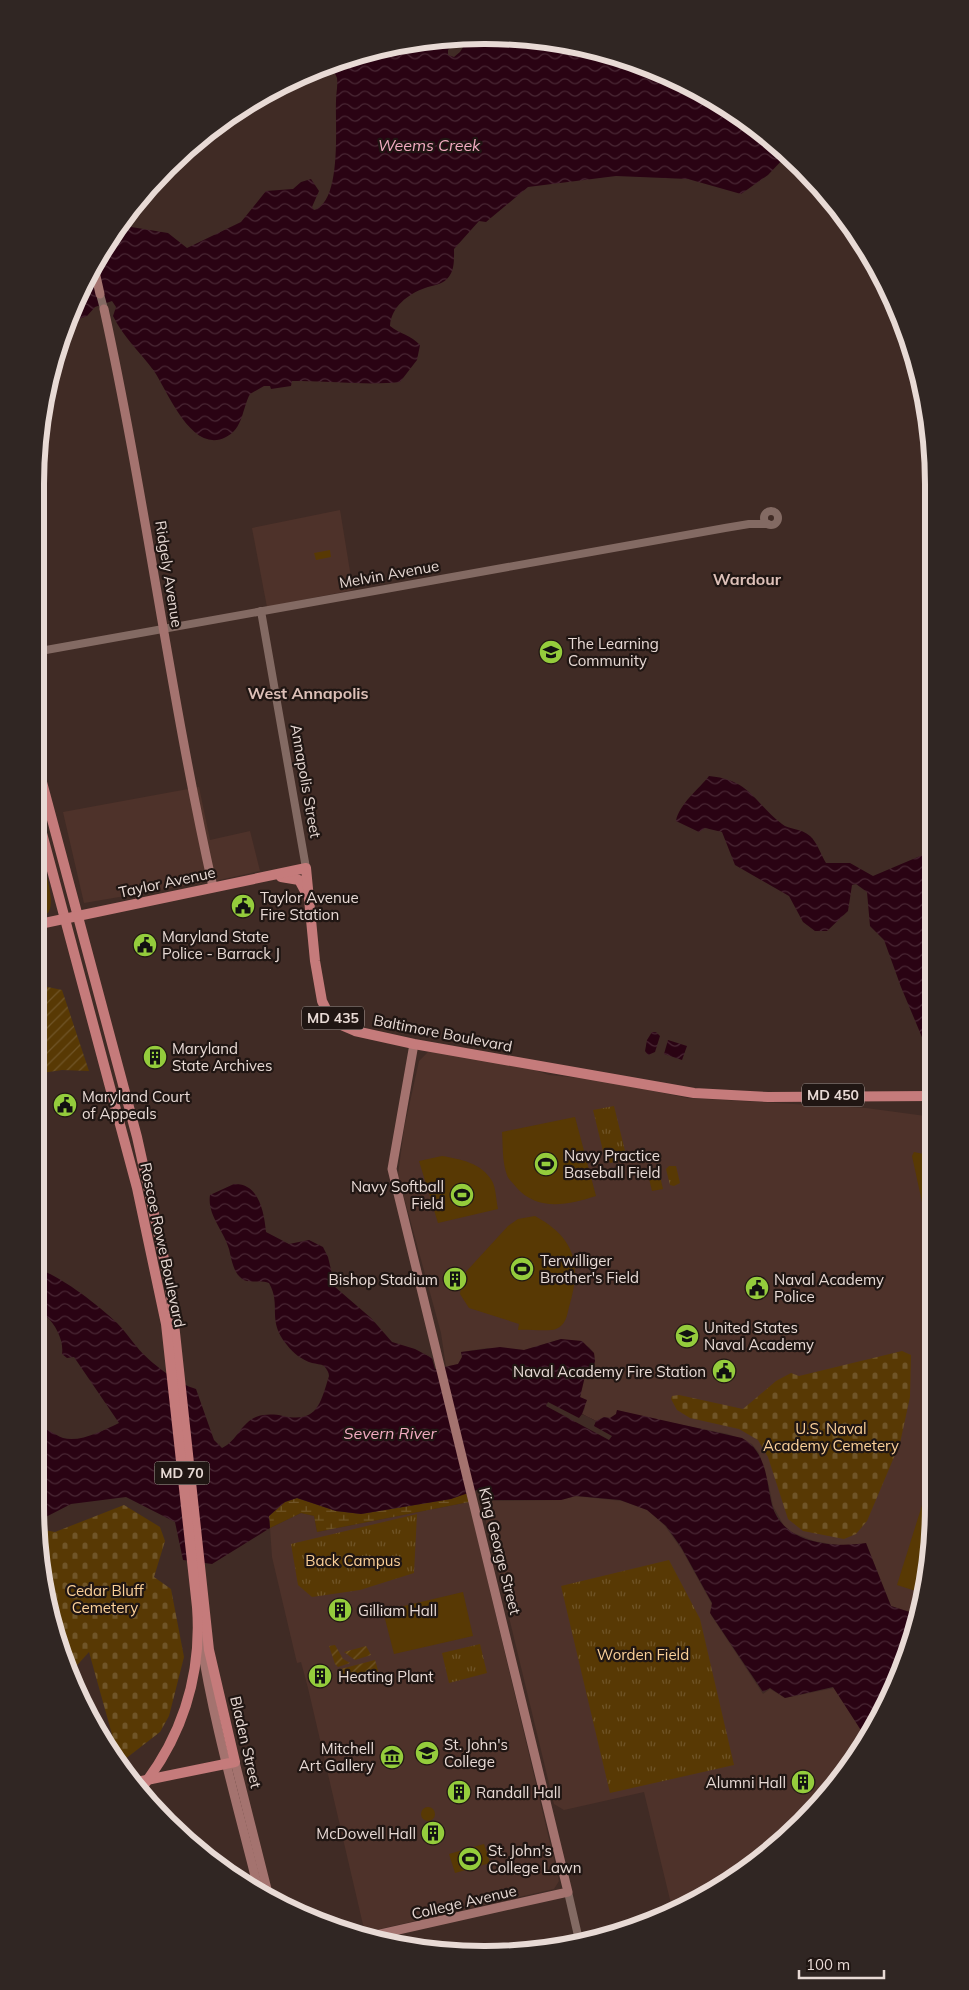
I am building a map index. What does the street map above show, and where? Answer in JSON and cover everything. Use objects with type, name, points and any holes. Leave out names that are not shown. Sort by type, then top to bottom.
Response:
[{"type":"main road","name":"Ridgely Avenue","points":[[96,277],[100,294]]},
{"type":"main road","name":"Ridgely Avenue","points":[[104,309],[125,404],[163,628],[213,887]]},
{"type":"main road","name":"Roscoe Rowe Boulevard","points":[[44,790],[122,1078],[170,1286],[173,1352],[199,1593],[198,1618],[194,1675],[188,1701],[172,1742],[144,1785]]},
{"type":"main road","name":"Roscoe Rowe Boulevard","points":[[44,839],[137,1188],[173,1352]]},
{"type":"main road","name":"Taylor Avenue","points":[[44,923],[306,868]]},
{"type":"main road","name":"Baltimore Boulevard","points":[[306,868],[320,993],[329,1015],[341,1025],[355,1031],[414,1044],[678,1091],[734,1097],[925,1096]]},
{"type":"main road","points":[[264,876],[294,878],[301,884],[308,898]]},
{"type":"main road","name":"King George Street","points":[[414,1044],[392,1169],[568,1892]]},
{"type":"main road","name":"Bladen Street","points":[[199,1593],[230,1763],[257,1883]]},
{"type":"main road","name":"Bladen Street","points":[[198,1618],[204,1666],[266,1888]]},
{"type":"main road","points":[[141,1781],[230,1763]]},
{"type":"main road","name":"College Avenue","points":[[381,1934],[568,1892]]},
{"type":"street","name":"Ridgely Avenue","points":[[100,294],[104,309]]},
{"type":"street","points":[[769,511],[776,514],[778,519],[775,523],[768,524],[764,516],[769,511]]},
{"type":"street","name":"Melvin Avenue","points":[[749,524],[764,516]]},
{"type":"street","name":"Melvin Avenue","points":[[44,651],[163,628],[749,524],[768,524]]},
{"type":"street","name":"Annapolis Street","points":[[261,611],[306,868]]},
{"type":"street","name":"King George Street","points":[[568,1892],[578,1936]]},
{"type":"shaded area","points":[[340,510],[353,590],[267,607],[252,528]]},
{"type":"shaded area","points":[[199,787],[210,840],[250,831],[260,871],[219,880],[84,903],[63,812]]},
{"type":"shaded area","name":"United States Naval Academy","points":[[434,1051],[526,1067],[549,1075],[600,1080],[687,1098],[866,1108],[925,1116],[925,1506],[921,1563],[912,1613],[891,1606],[866,1543],[842,1546],[814,1541],[791,1532],[784,1526],[773,1506],[759,1453],[752,1444],[728,1434],[642,1417],[617,1410],[616,1414],[610,1418],[604,1417],[596,1421],[582,1414],[585,1408],[580,1398],[586,1372],[595,1361],[594,1353],[589,1347],[561,1339],[524,1350],[487,1348],[461,1352],[462,1357],[458,1364],[446,1367],[441,1333],[398,1175],[404,1129],[419,1061],[428,1052]]},
{"type":"shaded area","points":[[575,1496],[622,1501],[648,1510],[665,1526],[682,1550],[713,1606],[711,1615],[763,1694],[770,1689],[785,1698],[834,1688],[862,1732],[834,1774],[816,1796],[775,1837],[729,1872],[671,1905],[644,1792],[564,1810],[554,1804],[481,1501],[561,1500]]},
{"type":"shaded area","name":"St. John's College","points":[[469,1502],[559,1881],[554,1889],[371,1931],[364,1929],[308,1688],[301,1662],[297,1663],[272,1557],[270,1528],[301,1513],[314,1516],[317,1532]]},
{"type":"green space","points":[[330,550],[331,557],[316,560],[314,553]]},
{"type":"green space","points":[[44,866],[51,898],[48,913],[44,914]]},
{"type":"green space","points":[[44,986],[62,990],[89,1071],[62,1070],[44,1073]]},
{"type":"green space","points":[[614,1106],[627,1159],[610,1163],[608,1154],[604,1155],[593,1110]]},
{"type":"green space","name":"Navy Practice Baseball Field","points":[[575,1117],[596,1196],[575,1202],[554,1204],[534,1200],[525,1195],[516,1187],[505,1170],[502,1132]]},
{"type":"green space","points":[[914,1152],[925,1154],[925,1207],[922,1202],[912,1156]]},
{"type":"green space","name":"Navy Softball Field","points":[[442,1156],[463,1160],[477,1166],[488,1175],[493,1184],[498,1209],[438,1223],[419,1161]]},
{"type":"green space","points":[[669,1166],[676,1166],[680,1183],[674,1186],[670,1185],[666,1169]]},
{"type":"green space","points":[[658,1168],[663,1189],[652,1191],[647,1170]]},
{"type":"green space","name":"Terwilliger Brother's Field","points":[[535,1216],[559,1233],[567,1243],[575,1265],[573,1292],[566,1320],[562,1325],[556,1329],[548,1330],[518,1330],[519,1324],[469,1308],[460,1294],[463,1275],[508,1226],[518,1219]]},
{"type":"green space","name":"U.S. Naval Academy Cemetery","points":[[902,1351],[911,1355],[910,1397],[900,1443],[867,1521],[856,1534],[844,1539],[803,1531],[788,1519],[768,1457],[758,1440],[739,1429],[690,1418],[677,1410],[671,1399],[672,1396],[679,1395],[743,1409],[776,1381],[791,1373],[799,1376]]},
{"type":"green space","points":[[466,1493],[469,1502],[317,1532],[314,1516],[301,1513],[270,1528],[269,1516],[285,1502],[297,1498],[336,1511],[361,1514],[451,1499]]},
{"type":"green space","points":[[925,1499],[924,1534],[917,1591],[897,1585]]},
{"type":"green space","name":"Cedar Bluff Cemetery","points":[[124,1505],[160,1527],[165,1541],[154,1577],[171,1589],[184,1657],[169,1716],[160,1732],[125,1759],[115,1745],[89,1652],[75,1668],[67,1647],[52,1591],[45,1530],[55,1532]]},
{"type":"green space","name":"Back Campus","points":[[417,1514],[414,1573],[360,1590],[312,1597],[298,1585],[291,1544]]},
{"type":"green space","name":"Worden Field","points":[[669,1560],[700,1619],[734,1765],[610,1793],[561,1586]]},
{"type":"green space","points":[[463,1592],[473,1636],[394,1654],[383,1611]]},
{"type":"green space","points":[[480,1644],[487,1673],[449,1683],[442,1653]]},
{"type":"green space","points":[[335,1645],[343,1659],[350,1663],[338,1667],[335,1664],[329,1646]]},
{"type":"green space","points":[[366,1646],[371,1655],[355,1660],[344,1652]]},
{"type":"green space","points":[[375,1660],[381,1681],[373,1683],[370,1672],[339,1678],[337,1670]]},
{"type":"green space","points":[[428,1807],[433,1809],[435,1814],[433,1819],[428,1821],[423,1819],[421,1814],[423,1809]]},
{"type":"green space","name":"St. John's College Lawn","points":[[484,1844],[490,1863],[455,1873],[449,1854]]},
{"type":"water","name":"Weems Creek","points":[[452,45],[448,50],[448,55],[454,57],[465,45],[513,45],[570,52],[626,67],[653,77],[705,103],[753,135],[782,160],[768,175],[741,194],[688,179],[616,176],[528,187],[486,222],[479,221],[454,249],[453,269],[445,281],[412,294],[397,307],[390,326],[420,345],[417,360],[400,382],[292,381],[291,386],[271,389],[270,386],[264,386],[250,394],[236,429],[226,437],[214,440],[202,437],[182,419],[154,371],[117,324],[113,316],[116,307],[112,301],[95,307],[87,316],[75,320],[103,264],[128,226],[168,233],[187,248],[241,222],[266,191],[293,189],[301,182],[311,179],[319,191],[312,207],[314,210],[323,204],[329,193],[335,162],[337,78],[333,71],[399,52]]},
{"type":"water","points":[[709,776],[734,782],[750,793],[782,824],[810,836],[826,863],[850,863],[873,876],[925,854],[925,1042],[901,987],[884,940],[870,926],[867,892],[856,884],[852,885],[848,911],[827,931],[815,931],[803,922],[789,896],[735,865],[722,832],[705,828],[699,832],[676,821],[685,803]]},
{"type":"water","points":[[652,1032],[656,1032],[660,1036],[655,1052],[648,1055],[645,1051],[647,1040]]},
{"type":"water","points":[[668,1040],[687,1046],[682,1060],[664,1054]]},
{"type":"water","name":"Severn River","points":[[234,1184],[249,1188],[259,1200],[266,1232],[289,1244],[309,1240],[323,1247],[328,1257],[335,1287],[371,1318],[392,1342],[415,1349],[432,1358],[435,1369],[458,1364],[462,1357],[461,1352],[500,1347],[524,1350],[561,1339],[582,1341],[594,1353],[595,1361],[592,1373],[586,1372],[580,1397],[587,1400],[582,1414],[596,1421],[604,1417],[610,1418],[616,1414],[617,1410],[742,1438],[750,1444],[761,1459],[764,1467],[772,1505],[778,1518],[787,1528],[798,1535],[825,1543],[839,1545],[866,1543],[891,1606],[912,1613],[892,1674],[862,1732],[833,1687],[785,1698],[770,1688],[763,1692],[710,1613],[712,1603],[681,1547],[666,1526],[647,1510],[620,1500],[576,1496],[561,1500],[494,1500],[477,1490],[451,1499],[361,1514],[336,1511],[297,1498],[285,1502],[269,1516],[270,1528],[212,1564],[183,1560],[175,1522],[126,1497],[71,1504],[44,1518],[44,1428],[63,1438],[77,1439],[92,1435],[119,1423],[74,1357],[67,1358],[62,1354],[60,1339],[56,1329],[46,1316],[44,1272],[67,1284],[100,1308],[117,1323],[142,1353],[156,1366],[196,1389],[214,1440],[222,1448],[232,1441],[246,1423],[256,1417],[276,1415],[303,1417],[315,1410],[319,1403],[329,1376],[327,1370],[323,1365],[301,1358],[287,1345],[281,1336],[277,1328],[273,1291],[269,1283],[246,1281],[238,1274],[227,1242],[213,1216],[210,1195]]},
{"type":"pier","points":[[548,1402],[579,1418],[582,1414],[596,1421],[594,1426],[612,1436],[609,1440],[546,1406]]},
{"type":"place","name":"The Learning Community","points":[[551,652]]},
{"type":"place","name":"Taylor Avenue Fire Station","points":[[243,906]]},
{"type":"place","name":"Maryland State Police - Barrack J","points":[[145,945]]},
{"type":"place","name":"Maryland State Archives","points":[[155,1057]]},
{"type":"place","name":"Maryland Court of Appeals","points":[[65,1105]]},
{"type":"place","name":"Navy Practice Baseball Field","points":[[546,1164]]},
{"type":"place","name":"Navy Softball Field","points":[[462,1195]]},
{"type":"place","name":"Terwilliger Brother's Field","points":[[522,1269]]},
{"type":"place","name":"Bishop Stadium","points":[[455,1279]]},
{"type":"place","name":"Naval Academy Police","points":[[757,1288]]},
{"type":"place","name":"United States Naval Academy","points":[[687,1336]]},
{"type":"place","name":"Naval Academy Fire Station","points":[[724,1371]]},
{"type":"place","name":"Gilliam Hall","points":[[340,1610]]},
{"type":"place","name":"Heating Plant","points":[[320,1676]]},
{"type":"place","name":"St. John's College","points":[[427,1753]]},
{"type":"place","name":"Mitchell Art Gallery","points":[[392,1757]]},
{"type":"place","name":"Alumni Hall","points":[[803,1782]]},
{"type":"place","name":"Randall Hall","points":[[459,1792]]},
{"type":"place","name":"McDowell Hall","points":[[433,1833]]},
{"type":"place","name":"St. John's College Lawn","points":[[470,1859]]},
{"type":"district","name":"Wardour","points":[[747,579]]},
{"type":"district","name":"West Annapolis","points":[[308,693]]}]
